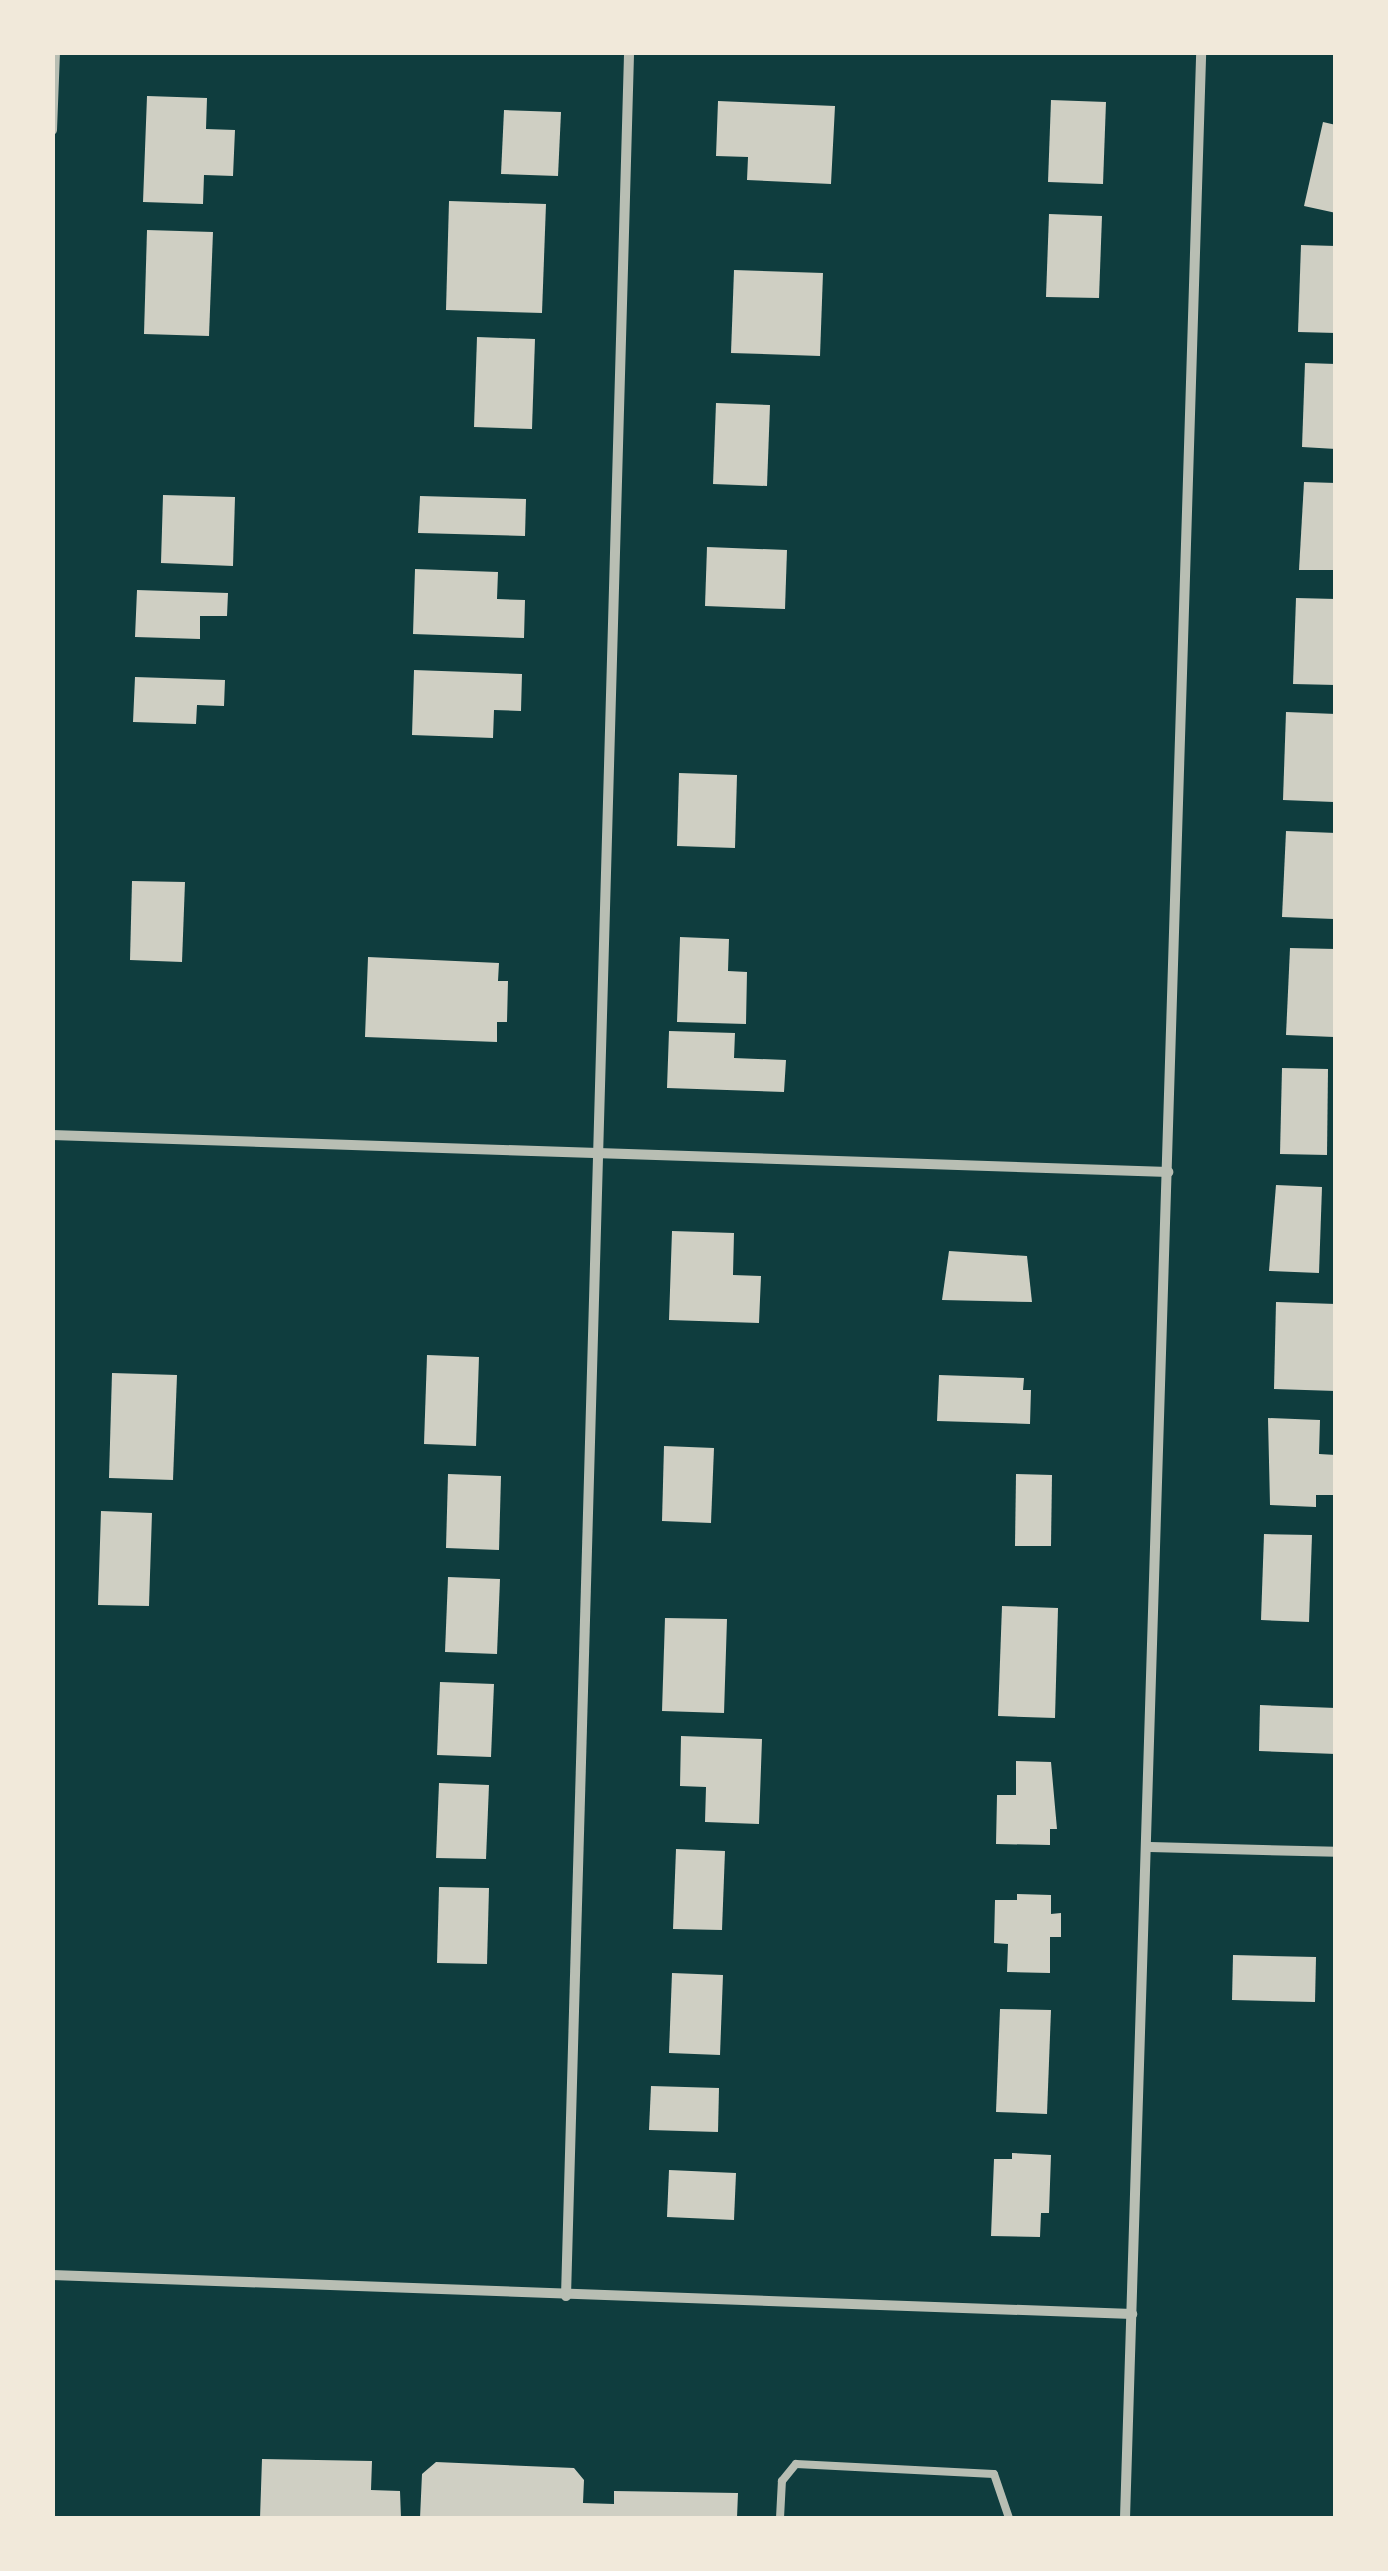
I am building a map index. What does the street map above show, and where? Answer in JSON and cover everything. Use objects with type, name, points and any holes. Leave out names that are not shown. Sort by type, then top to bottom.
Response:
[{"type":"street","points":[[52,130],[55,52]]},
{"type":"street","points":[[566,2296],[629,52]]},
{"type":"street","points":[[1125,2518],[1150,1848],[1201,52]]},
{"type":"street","points":[[52,1135],[1168,1172]]},
{"type":"street","points":[[1150,1848],[1336,1852]]},
{"type":"street","points":[[52,2275],[1132,2314]]},
{"type":"lane","points":[[780,2518],[782,2481],[796,2464],[994,2474],[1009,2518]]},
{"type":"building","points":[[147,96],[207,98],[206,129],[235,130],[233,176],[204,175],[203,204],[143,202]]},
{"type":"building","points":[[1051,100],[1106,102],[1103,184],[1048,182]]},
{"type":"building","points":[[718,101],[835,106],[831,184],[747,180],[748,157],[716,156]]},
{"type":"building","points":[[504,110],[561,112],[558,176],[501,174]]},
{"type":"building","points":[[1323,122],[1336,125],[1336,213],[1304,206]]},
{"type":"building","points":[[449,201],[546,204],[542,313],[446,310]]},
{"type":"building","points":[[1049,214],[1102,216],[1099,298],[1046,297]]},
{"type":"building","points":[[147,230],[213,232],[209,336],[144,334]]},
{"type":"building","points":[[1301,245],[1336,246],[1336,333],[1298,332]]},
{"type":"building","points":[[734,270],[823,273],[820,356],[731,353]]},
{"type":"building","points":[[477,337],[535,339],[532,429],[474,427]]},
{"type":"building","points":[[1305,363],[1336,364],[1336,449],[1302,447]]},
{"type":"building","points":[[716,403],[770,405],[767,486],[713,484]]},
{"type":"building","points":[[1304,482],[1336,483],[1336,570],[1299,570]]},
{"type":"building","points":[[163,495],[235,497],[233,566],[161,563]]},
{"type":"building","points":[[420,496],[526,499],[525,536],[418,533]]},
{"type":"building","points":[[707,547],[787,550],[785,609],[705,606]]},
{"type":"building","points":[[415,569],[498,572],[497,599],[525,600],[524,638],[413,634]]},
{"type":"building","points":[[137,590],[228,593],[227,616],[200,616],[200,639],[135,637]]},
{"type":"building","points":[[1296,598],[1336,599],[1336,685],[1293,684]]},
{"type":"building","points":[[414,670],[522,674],[521,711],[494,710],[493,738],[412,735]]},
{"type":"building","points":[[135,677],[225,680],[224,706],[197,705],[196,724],[133,722]]},
{"type":"building","points":[[1286,712],[1336,714],[1334,802],[1283,800]]},
{"type":"building","points":[[679,773],[737,775],[735,848],[677,846]]},
{"type":"building","points":[[1286,831],[1336,833],[1334,919],[1282,917]]},
{"type":"building","points":[[132,881],[185,882],[182,962],[130,960]]},
{"type":"building","points":[[680,937],[729,939],[728,971],[747,972],[746,1024],[677,1022]]},
{"type":"building","points":[[1290,948],[1336,949],[1334,1037],[1286,1035]]},
{"type":"building","points":[[368,957],[499,963],[498,981],[508,981],[507,1022],[497,1022],[497,1042],[365,1037]]},
{"type":"building","points":[[669,1031],[735,1033],[734,1058],[786,1060],[784,1092],[667,1088]]},
{"type":"building","points":[[1282,1068],[1328,1069],[1327,1155],[1280,1154]]},
{"type":"building","points":[[1276,1185],[1322,1187],[1319,1273],[1269,1271]]},
{"type":"building","points":[[672,1231],[734,1233],[733,1275],[761,1276],[759,1323],[669,1320]]},
{"type":"building","points":[[949,1251],[1027,1256],[1032,1302],[942,1300]]},
{"type":"building","points":[[1276,1302],[1336,1304],[1336,1391],[1274,1389]]},
{"type":"building","points":[[427,1355],[479,1357],[476,1446],[424,1444]]},
{"type":"building","points":[[112,1373],[177,1375],[173,1480],[109,1478]]},
{"type":"building","points":[[939,1375],[1024,1378],[1023,1390],[1031,1390],[1030,1424],[937,1421]]},
{"type":"building","points":[[1268,1418],[1320,1420],[1319,1454],[1336,1455],[1336,1495],[1316,1495],[1316,1507],[1270,1505]]},
{"type":"building","points":[[664,1446],[714,1448],[711,1523],[662,1521]]},
{"type":"building","points":[[448,1474],[501,1476],[499,1550],[446,1548]]},
{"type":"building","points":[[1016,1474],[1052,1475],[1051,1546],[1015,1546]]},
{"type":"building","points":[[101,1511],[152,1513],[149,1606],[98,1605]]},
{"type":"building","points":[[1264,1534],[1312,1535],[1309,1622],[1261,1620]]},
{"type":"building","points":[[448,1577],[500,1579],[497,1654],[445,1652]]},
{"type":"building","points":[[1002,1606],[1058,1608],[1055,1718],[998,1716]]},
{"type":"building","points":[[665,1618],[727,1619],[724,1713],[662,1711]]},
{"type":"building","points":[[440,1682],[494,1684],[491,1757],[437,1755]]},
{"type":"building","points":[[1260,1705],[1336,1708],[1336,1754],[1259,1751]]},
{"type":"building","points":[[681,1736],[762,1739],[759,1824],[705,1822],[706,1787],[680,1786]]},
{"type":"building","points":[[1016,1761],[1051,1762],[1057,1829],[1050,1829],[1050,1845],[996,1844],[997,1795],[1016,1795]]},
{"type":"building","points":[[439,1783],[489,1785],[486,1859],[436,1858]]},
{"type":"building","points":[[676,1849],[725,1851],[722,1930],[673,1929]]},
{"type":"building","points":[[439,1887],[489,1888],[487,1964],[437,1963]]},
{"type":"building","points":[[1017,1894],[1051,1895],[1051,1914],[1061,1913],[1061,1937],[1050,1937],[1050,1973],[1007,1972],[1008,1944],[994,1943],[995,1900],[1017,1900]]},
{"type":"building","points":[[1233,1955],[1316,1957],[1315,2002],[1232,2000]]},
{"type":"building","points":[[672,1973],[723,1975],[720,2055],[669,2053]]},
{"type":"building","points":[[1000,2009],[1051,2010],[1047,2114],[996,2112]]},
{"type":"building","points":[[651,2086],[719,2088],[718,2132],[649,2130]]},
{"type":"building","points":[[1012,2153],[1051,2155],[1049,2213],[1041,2213],[1040,2237],[991,2236],[994,2159],[1012,2159]]},
{"type":"building","points":[[669,2170],[736,2173],[734,2220],[667,2217]]},
{"type":"building","points":[[262,2459],[372,2461],[371,2490],[400,2491],[401,2518],[260,2518]]},
{"type":"building","points":[[436,2462],[574,2468],[584,2480],[583,2503],[614,2504],[614,2491],[738,2493],[737,2518],[420,2518],[422,2474]]}]
